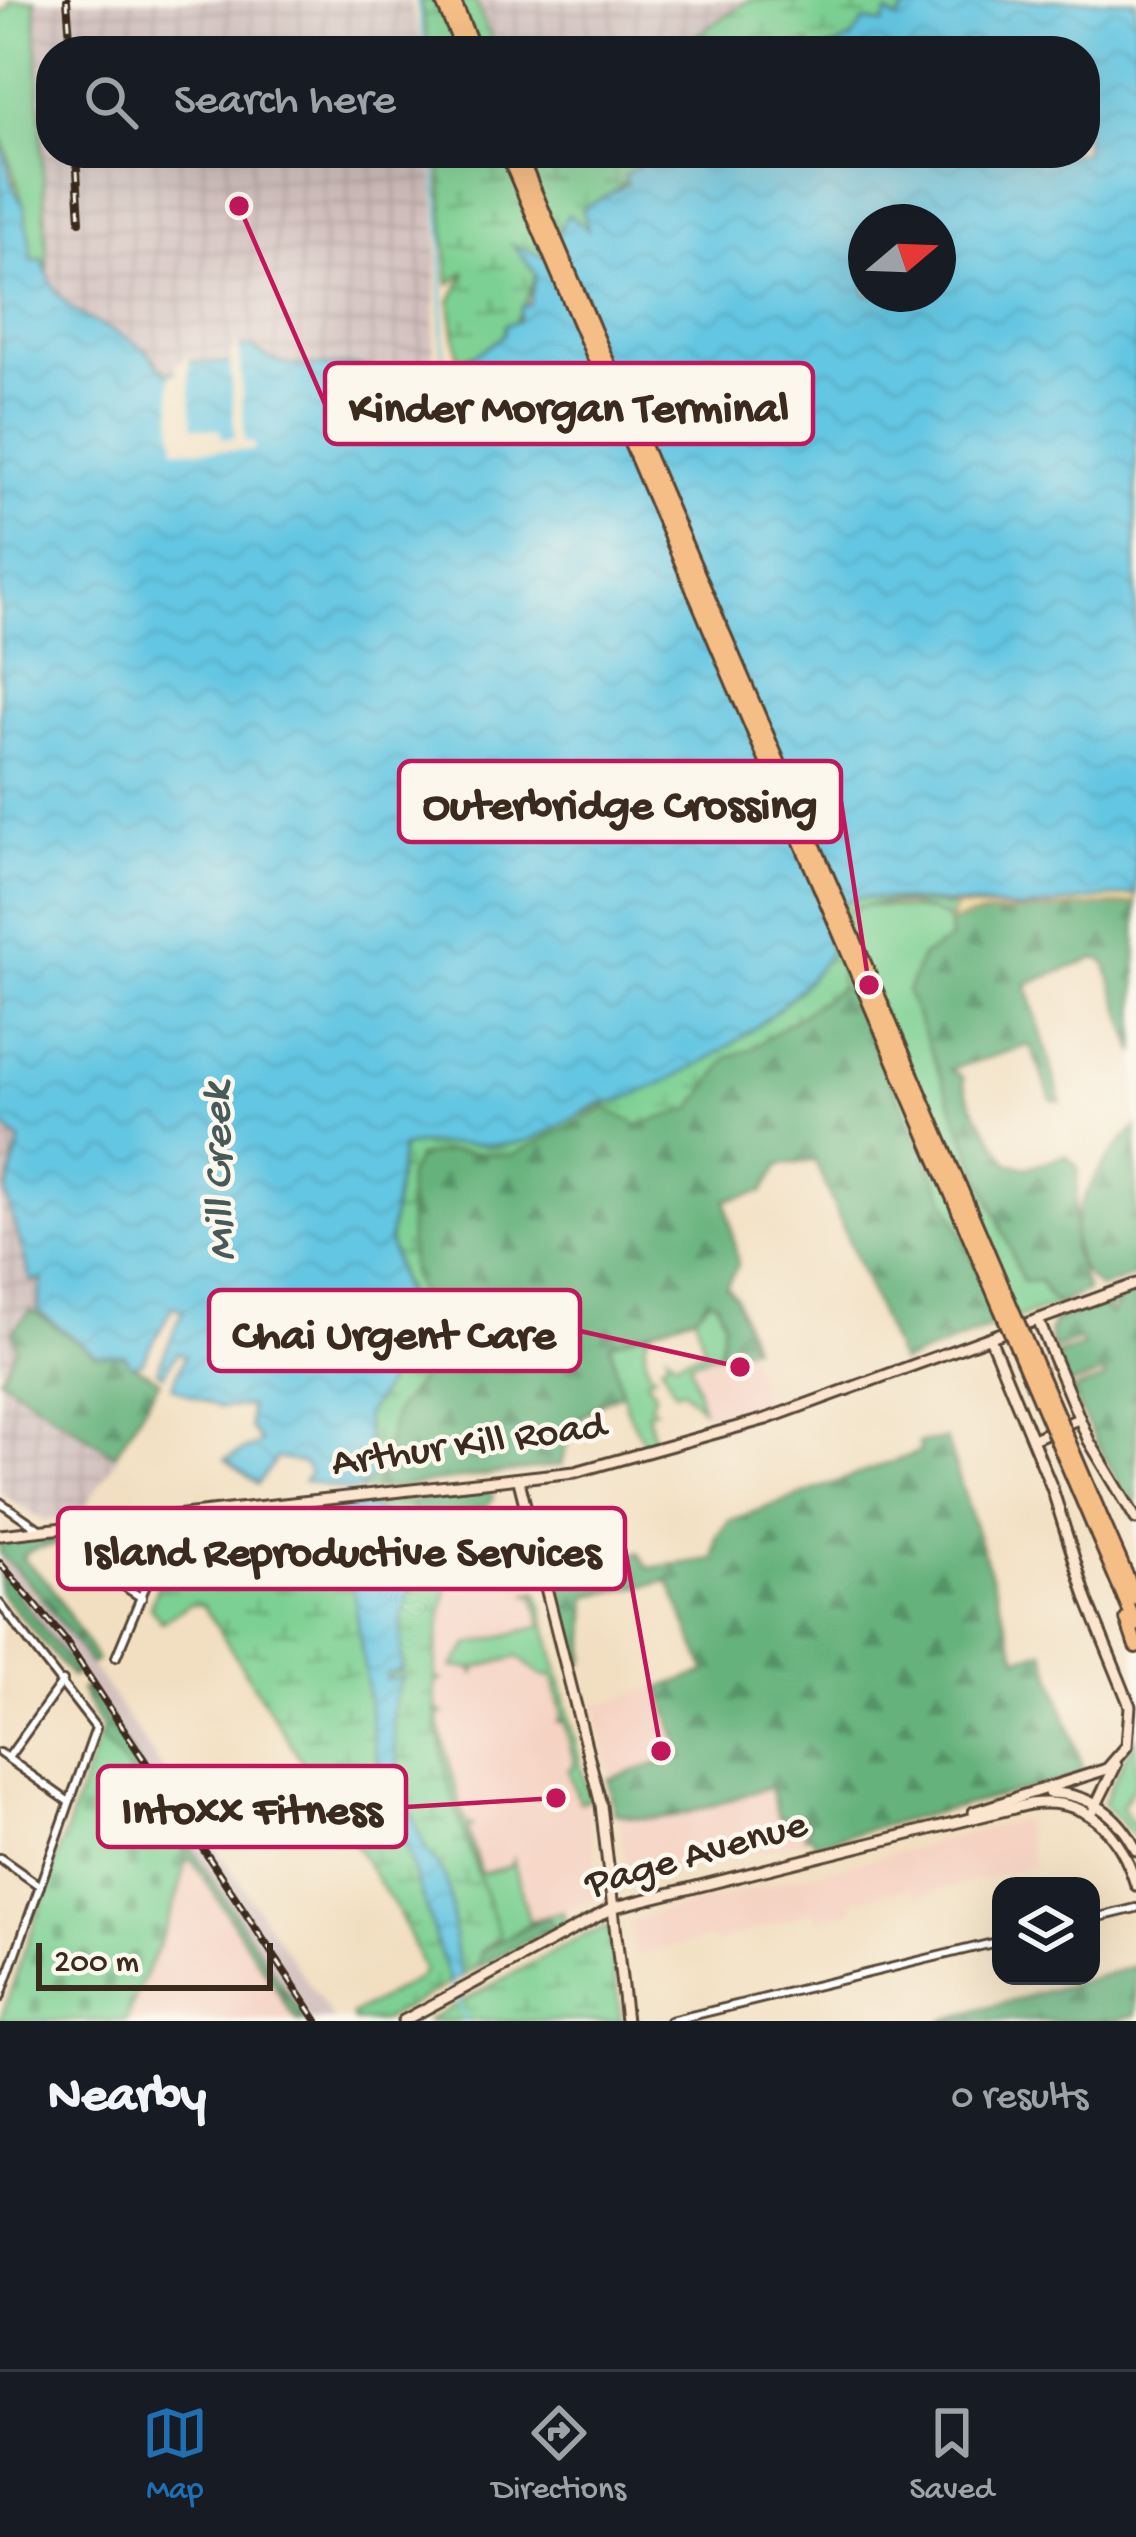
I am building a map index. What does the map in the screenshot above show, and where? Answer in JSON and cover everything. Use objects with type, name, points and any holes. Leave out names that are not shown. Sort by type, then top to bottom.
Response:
[{"type":"highway","points":[[442,0],[458,36]]},
{"type":"highway","points":[[453,0],[468,36]]},
{"type":"highway","points":[[514,168],[729,660]]},
{"type":"highway","points":[[524,168],[1097,1522],[1136,1598]]},
{"type":"highway","points":[[1097,1522],[1136,1646]]},
{"type":"highway","points":[[1108,1560],[1136,1625]]},
{"type":"street","name":"Arthur Kill Road","points":[[1,1535],[519,1481],[608,1465],[722,1433],[1136,1284]]},
{"type":"street","points":[[1038,1320],[1078,1419],[1136,1520]]},
{"type":"street","points":[[990,1338],[1033,1439],[1087,1600],[1130,1706],[1132,1726],[1094,1810]]},
{"type":"street","points":[[1033,1439],[1078,1419]]},
{"type":"street","points":[[519,1481],[593,1770],[615,1907],[626,2021]]},
{"type":"street","points":[[0,1502],[40,1530]]},
{"type":"street","points":[[116,1657],[175,1515]]},
{"type":"street","points":[[71,1552],[142,1598]]},
{"type":"street","points":[[0,1998],[96,1727],[1,1607]]},
{"type":"street","points":[[62,1681],[4,1756],[69,1802]]},
{"type":"street","points":[[1018,1797],[1078,1782],[1119,1760]]},
{"type":"street","name":"Page Avenue","points":[[958,1819],[1018,1797],[1060,1793],[1094,1810]]},
{"type":"street","name":"Page Avenue","points":[[403,2021],[615,1907],[958,1819],[1045,1802],[1094,1810]]},
{"type":"street","points":[[1094,1810],[1122,1827],[1136,1850]]},
{"type":"street","points":[[1094,1810],[1122,1845],[1136,1885]]},
{"type":"street","points":[[0,1858],[40,1886]]},
{"type":"street","points":[[1100,1917],[1136,1908]]},
{"type":"street","points":[[670,2021],[992,1943]]},
{"type":"shaded area","points":[[35,0],[409,0],[419,36],[37,36]]},
{"type":"shaded area","points":[[475,0],[749,0],[695,36],[490,36]]},
{"type":"shaded area","points":[[43,168],[432,168],[438,235],[432,370],[420,378],[420,386],[401,392],[392,388],[390,376],[363,366],[293,365],[263,357],[191,362],[170,374],[157,368],[144,349],[80,320],[48,279]]},
{"type":"shaded area","points":[[0,1123],[20,1141],[6,1195],[32,1281],[42,1277],[38,1311],[31,1310],[12,1331],[17,1347],[0,1372]]},
{"type":"shaded area","points":[[746,1346],[766,1405],[708,1421],[690,1361]]},
{"type":"shaded area","points":[[0,1378],[118,1457],[77,1518],[42,1520],[0,1492]]},
{"type":"shaded area","points":[[521,1533],[583,1769],[600,1896],[533,1924],[479,1877],[443,1765],[431,1675],[439,1616],[459,1553]]},
{"type":"shaded area","points":[[0,1554],[71,1635],[334,2021],[305,2021],[68,1660],[0,1572]]},
{"type":"shaded area","points":[[659,1686],[683,1756],[612,1776],[595,1705]]},
{"type":"shaded area","points":[[770,1787],[778,1816],[809,1823],[813,1837],[627,1884],[619,1815],[670,1815]]},
{"type":"shaded area","points":[[1022,1820],[1034,1866],[916,1896],[913,1886],[851,1901],[852,1911],[817,1920],[814,1911],[715,1943],[708,1938],[634,1956],[631,1920]]},
{"type":"shaded area","points":[[185,1859],[193,1861],[297,2021],[126,2021]]},
{"type":"green space","points":[[9,0],[35,0],[36,168],[43,168],[48,279],[42,259],[33,261],[24,206],[0,130],[0,12],[10,8]]},
{"type":"green space","points":[[420,0],[475,0],[490,36],[426,36]]},
{"type":"green space","points":[[749,0],[930,0],[859,36],[695,36]]},
{"type":"green space","points":[[440,168],[642,168],[616,190],[589,230],[568,215],[545,258],[514,245],[536,274],[524,305],[501,338],[459,365],[450,302],[466,271],[449,284]]},
{"type":"green space","points":[[861,897],[955,907],[949,922],[929,910],[900,904],[871,904],[848,911],[839,946],[840,988],[751,1049],[728,1057],[692,1109],[638,1125],[606,1108],[512,1155],[452,1151],[417,1157],[407,1179],[411,1273],[435,1335],[428,1370],[395,1411],[376,1490],[358,1491],[367,1436],[365,1417],[390,1378],[389,1353],[415,1329],[389,1241],[402,1147],[431,1141],[503,1143],[540,1133],[711,1058],[800,990],[842,902]]},
{"type":"green space","points":[[1136,903],[1136,1054],[1105,962],[1096,958],[1027,984],[1061,1102],[1052,1100],[1030,1045],[950,1069],[963,1077],[974,1107],[1008,1163],[1026,1168],[1066,1155],[1078,1168],[1073,1250],[1087,1291],[1060,1303],[1051,1300],[1040,1281],[1023,1282],[907,992],[922,956],[950,940],[949,922],[984,914]]},
{"type":"green space","points":[[859,904],[940,912],[949,922],[950,940],[922,956],[907,992],[1030,1280],[1040,1281],[1048,1296],[1065,1302],[1003,1323],[849,991],[840,988],[839,946],[848,911]]},
{"type":"green space","points":[[840,988],[848,991],[1003,1323],[900,1363],[815,1161],[779,1165],[763,1192],[726,1200],[738,1265],[726,1286],[735,1296],[752,1346],[719,1353],[724,1320],[716,1301],[709,1300],[695,1314],[610,1344],[622,1393],[580,1420],[561,1465],[376,1490],[395,1411],[428,1370],[435,1335],[411,1273],[407,1179],[417,1157],[452,1151],[512,1155],[606,1108],[692,1109],[728,1057],[751,1049]]},
{"type":"green space","points":[[1136,1128],[1136,1276],[1100,1288],[1083,1270],[1075,1249],[1075,1227],[1092,1182]]},
{"type":"green space","points":[[1136,1289],[1136,1517],[1070,1391],[1105,1379],[1105,1373],[1068,1386],[1055,1355],[1084,1346],[1080,1341],[1053,1349],[1049,1333],[1055,1320],[1116,1298],[1107,1312],[1111,1316],[1121,1295]]},
{"type":"green space","points":[[709,1300],[716,1300],[724,1320],[719,1353],[690,1362],[702,1408],[682,1389],[675,1392],[661,1364],[668,1360],[667,1353],[676,1361],[704,1350],[695,1314]]},
{"type":"green space","points":[[31,1310],[96,1355],[125,1355],[131,1364],[160,1380],[115,1455],[0,1378],[17,1347],[12,1331]]},
{"type":"green space","points":[[662,1323],[650,1332],[645,1344],[649,1371],[655,1374],[646,1380],[655,1392],[650,1405],[655,1409],[648,1412],[654,1443],[645,1445],[626,1407],[610,1344]]},
{"type":"green space","points":[[946,1439],[1018,1658],[1044,1651],[1085,1775],[815,1843],[812,1835],[805,1836],[809,1824],[788,1825],[783,1816],[778,1817],[770,1787],[674,1816],[633,1817],[614,1812],[608,1779],[683,1756],[660,1688],[706,1672],[669,1581],[588,1596],[585,1660],[577,1671],[545,1548],[562,1540],[579,1554],[597,1560],[639,1552],[648,1568],[714,1559],[716,1537],[729,1521],[920,1452],[919,1443]]},
{"type":"green space","points":[[490,1491],[493,1497],[465,1537],[451,1573],[427,1548],[410,1501]]},
{"type":"green space","points":[[410,1501],[427,1548],[451,1573],[439,1615],[434,1680],[441,1680],[435,1684],[436,1708],[443,1714],[437,1716],[465,1822],[472,1826],[467,1829],[481,1874],[511,1866],[513,1859],[529,1921],[563,1912],[565,1921],[554,1927],[546,1917],[527,1924],[478,1958],[477,1968],[463,1976]]},
{"type":"green space","points":[[410,1501],[427,1548],[451,1573],[435,1672],[437,1716],[454,1800],[500,1937],[481,1951],[477,1968],[461,1977],[397,1777],[385,1680],[388,1624],[360,1507]]},
{"type":"green space","points":[[346,1508],[376,1754],[450,1983],[381,2021],[354,2021],[352,2015],[424,1971],[402,1919],[203,1605],[190,1604],[162,1622],[150,1607],[160,1580],[189,1563],[191,1556],[184,1550],[187,1533],[216,1522]]},
{"type":"green space","points":[[79,1534],[66,1543],[34,1549],[22,1558],[49,1583],[97,1660],[91,1664],[37,1591],[0,1554],[0,1544]]},
{"type":"green space","points":[[0,1572],[77,1673],[72,1677],[0,1592]]},
{"type":"green space","points":[[538,1591],[589,1799],[580,1802],[568,1770],[575,1765],[564,1722],[557,1721],[563,1719],[552,1675],[543,1677],[518,1657],[475,1668],[475,1675],[472,1669],[452,1667],[469,1645],[542,1626],[534,1594],[527,1594]]},
{"type":"green space","points":[[86,1687],[305,2021],[297,2021],[193,1861],[185,1860],[177,1886],[63,1841],[102,1729],[81,1690]]},
{"type":"green space","points":[[1136,1736],[1136,1782],[1121,1807],[1136,1827],[1136,1839],[1103,1803]]},
{"type":"green space","points":[[99,1738],[175,1832],[185,1861],[177,1896],[126,2021],[0,2021]]},
{"type":"green space","points":[[546,1917],[554,1927],[477,1968],[481,1951]]},
{"type":"green space","points":[[609,1927],[621,2021],[425,2021],[583,1936]]},
{"type":"green space","points":[[1136,1966],[1136,2015],[1114,2021],[941,2021],[1069,1985],[1100,1985],[1100,1976]]},
{"type":"sand","points":[[1136,894],[1136,903],[984,914],[949,922],[955,907],[1021,909]]},
{"type":"water","points":[[930,0],[1136,0],[1136,894],[1021,909],[861,897],[843,902],[827,933],[830,953],[810,977],[763,1021],[710,1058],[652,1088],[596,1105],[531,1139],[500,1145],[402,1147],[389,1241],[410,1320],[425,1335],[406,1362],[390,1355],[390,1378],[365,1417],[373,1476],[358,1491],[345,1490],[304,1481],[310,1473],[305,1464],[277,1458],[258,1484],[225,1459],[261,1442],[250,1428],[249,1406],[220,1408],[172,1387],[185,1356],[178,1352],[164,1374],[157,1370],[183,1311],[173,1306],[142,1363],[131,1365],[125,1355],[96,1355],[38,1311],[42,1279],[31,1281],[6,1195],[20,1141],[0,1123],[0,130],[11,180],[24,205],[33,261],[42,258],[70,307],[143,348],[165,371],[191,362],[230,363],[241,348],[253,347],[292,365],[366,367],[391,376],[392,388],[401,392],[419,386],[420,378],[431,372],[484,349],[504,334],[505,325],[519,321],[521,307],[530,304],[536,274],[513,245],[545,257],[568,214],[588,229],[582,209],[628,184],[624,176],[636,168],[1100,168],[1100,36],[854,36],[864,21],[883,24],[887,13],[898,20],[904,10]]},
{"type":"water","points":[[367,1506],[386,1516],[410,1591],[401,1619],[401,1671],[386,1674],[385,1679],[403,1678],[393,1712],[403,1783],[417,1827],[450,1895],[463,1976],[450,1983],[376,1754],[342,1508]]},
{"type":"pier","points":[[239,345],[245,442],[254,443],[254,451],[175,449],[170,374],[176,375],[175,364],[188,357],[193,427],[221,430],[222,439],[235,438],[230,353]]},
{"type":"waterway","points":[[417,0],[423,36]]},
{"type":"waterway","points":[[435,168],[442,236],[443,367]]},
{"type":"waterway","name":"Mill Creek","points":[[452,1983],[464,2021]]},
{"type":"railway","points":[[67,0],[70,36]]},
{"type":"railway","points":[[77,168],[80,221]]},
{"type":"railway","points":[[0,1563],[64,1639],[317,2021]]},
{"type":"place","name":"Kinder Morgan Terminal","points":[[239,206]]},
{"type":"place","name":"Outerbridge Crossing","points":[[869,985]]},
{"type":"place","name":"Chai Urgent Care","points":[[740,1367]]},
{"type":"place","name":"Island Reproductive Services","points":[[661,1751]]},
{"type":"place","name":"Intoxx Fitness","points":[[556,1798]]}]
